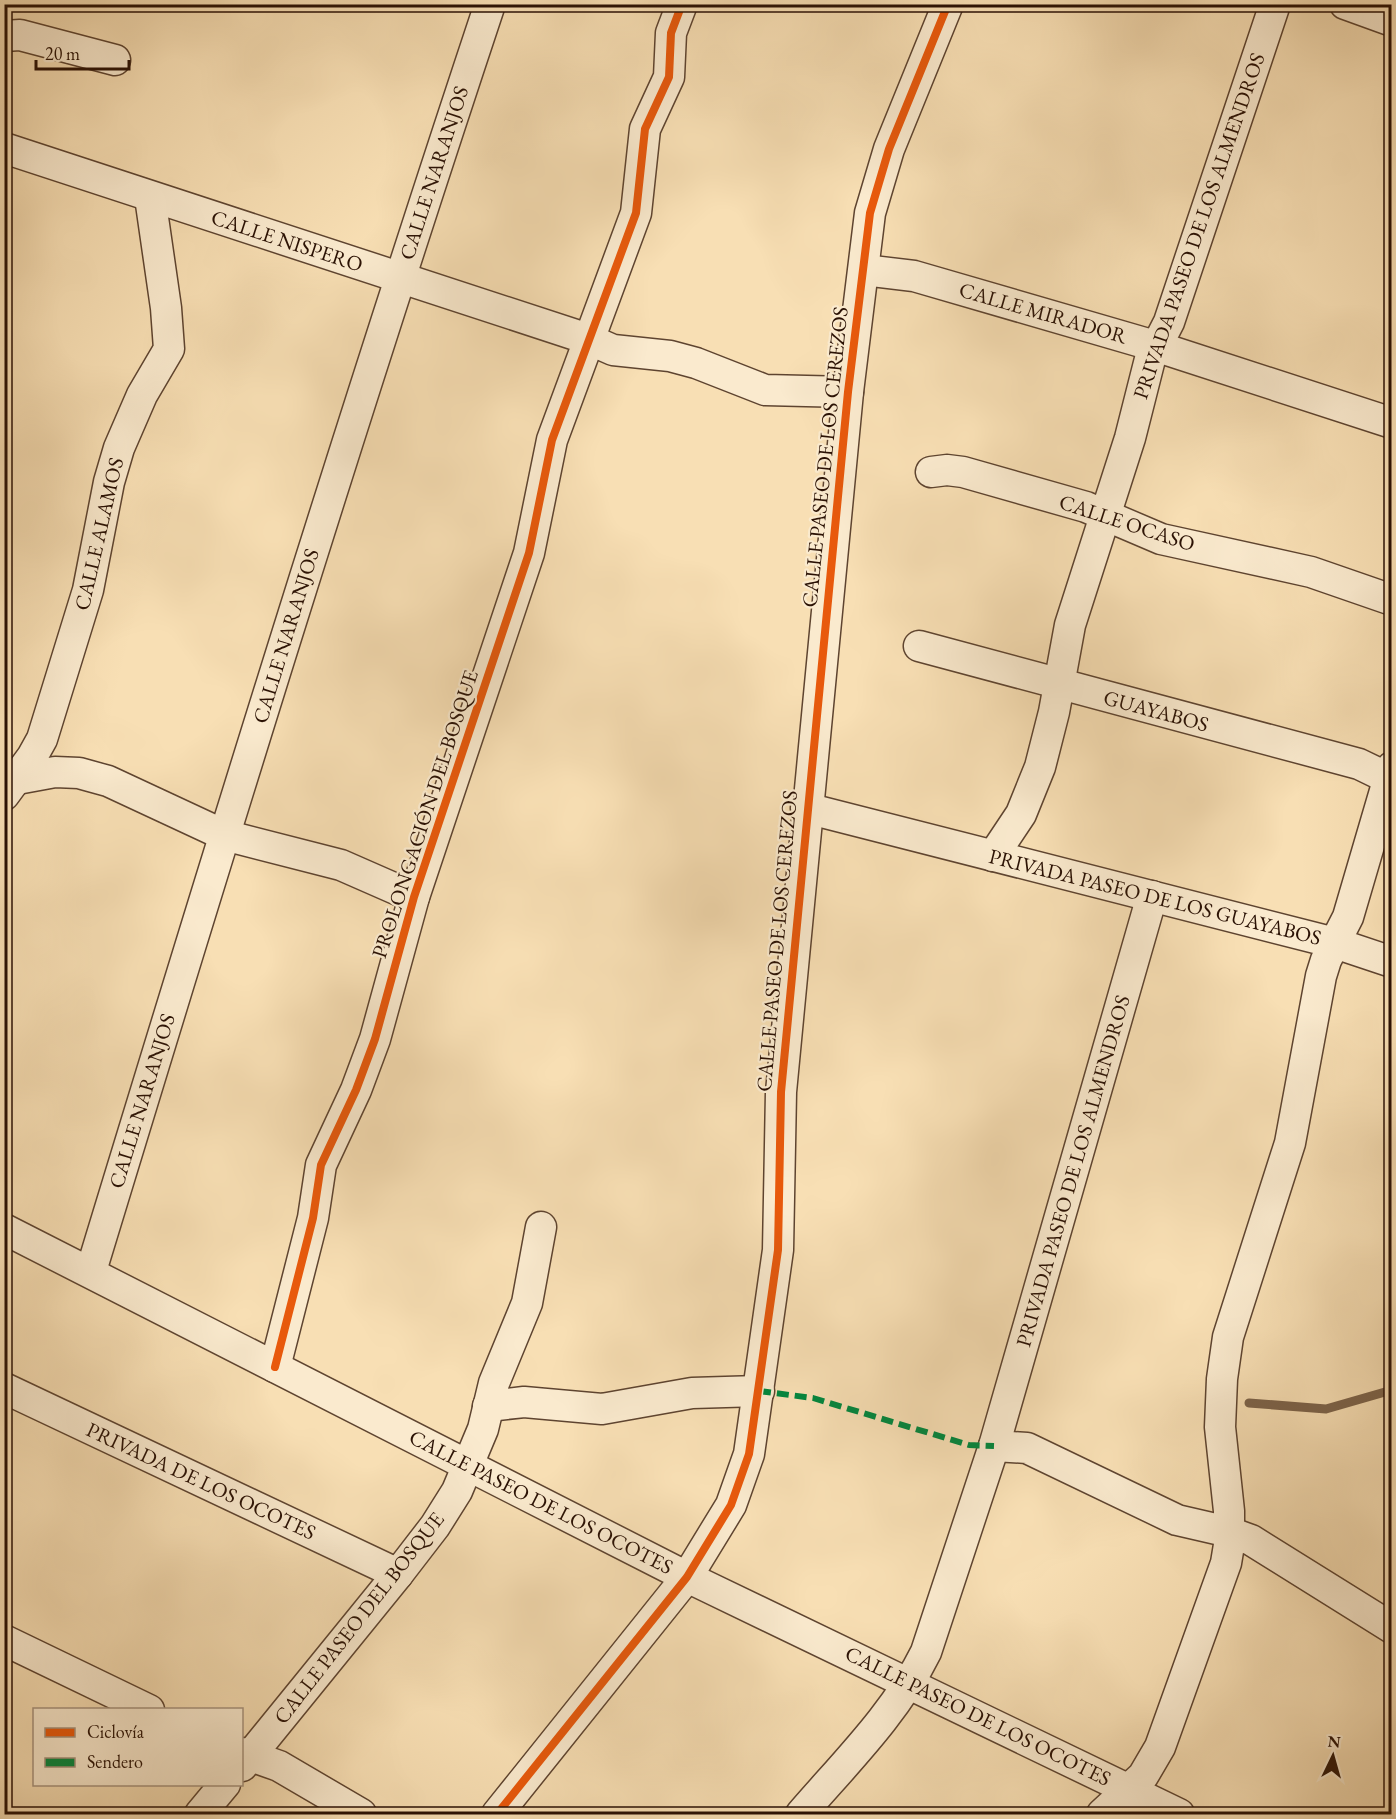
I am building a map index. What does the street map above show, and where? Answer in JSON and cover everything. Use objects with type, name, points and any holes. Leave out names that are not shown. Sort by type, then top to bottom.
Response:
[{"type":"street","name":"CALLE NARANJOS","points":[[91,1271],[224,834],[399,277],[490,4]]},
{"type":"street","name":"PROLONGACIÓN DEL BOSQUE","points":[[275,1367],[313,1218],[321,1165],[356,1090],[375,1039],[414,897],[529,553],[552,440],[636,213],[645,129],[669,77],[671,33],[682,4]]},
{"type":"street","name":"CALLE PASEO DE LOS CEREZOS","points":[[497,1815],[687,1577],[731,1505],[741,1482],[759,1391],[778,1250],[781,1092],[806,808],[848,393],[870,213],[880,175],[948,4]]},
{"type":"street","name":"PRIVADA PASEO DE LOS ALMENDROS","points":[[993,856],[1021,814],[1040,767],[1059,686],[1070,625],[1130,438],[1145,375],[1155,346],[1168,322],[1275,4]]},
{"type":"street","points":[[1345,4],[1392,21]]},
{"type":"street","points":[[4,36],[20,34],[115,60]]},
{"type":"street","name":"CALLE NISPERO","points":[[4,148],[588,339],[613,350],[670,356],[696,363],[765,390],[848,393]]},
{"type":"street","name":"CALLE ALAMOS","points":[[9,783],[42,739],[88,590],[109,482],[119,448],[142,395],[169,349],[166,308],[150,197]]},
{"type":"street","name":"CALLE MIRADOR","points":[[864,270],[914,276],[1155,346],[1392,423]]},
{"type":"street","name":"CALLE OCASO","points":[[931,472],[947,470],[963,472],[1104,514],[1161,539],[1311,572],[1392,600]]},
{"type":"street","name":"GUAYABOS","points":[[919,646],[1059,686],[1390,774]]},
{"type":"street","points":[[9,783],[55,772],[79,773],[108,781],[224,834],[341,864],[414,897]]},
{"type":"street","points":[[1390,774],[1348,917],[1335,943],[1392,962]]},
{"type":"street","name":"PRIVADA PASEO DE LOS GUAYABOS","points":[[806,808],[1335,943],[1321,976],[1290,1143],[1228,1337],[1222,1380],[1220,1427],[1229,1532],[1226,1563],[1160,1747],[1143,1776],[1102,1815]]},
{"type":"street","name":"PRIVADA PASEO DE LOS ALMENDROS","points":[[801,1815],[909,1683],[926,1652],[994,1446],[1152,897]]},
{"type":"street","name":"CALLE PASEO DEL BOSQUE","points":[[244,1758],[398,1574],[435,1526],[457,1491],[468,1466],[494,1383],[526,1303],[541,1227]]},
{"type":"street","name":"CALLE PASEO DE LOS OCOTES","points":[[4,1229],[91,1271],[687,1577],[1129,1788],[1179,1815]]},
{"type":"street","name":"PRIVADA DE LOS OCOTES","points":[[4,1388],[398,1574]]},
{"type":"street","points":[[488,1406],[524,1402],[602,1409],[692,1394],[759,1391]]},
{"type":"street","points":[[994,1446],[1027,1448],[1177,1520],[1229,1532],[1276,1555],[1392,1628]]},
{"type":"street","points":[[4,1640],[145,1708]]},
{"type":"street","points":[[244,1758],[279,1766],[361,1815]]},
{"type":"street","points":[[200,1815],[224,1786]]},
{"type":"waterway","points":[[1249,1403],[1326,1409],[1392,1390]]},
{"type":"marked path","points":[[759,1391],[813,1398],[969,1445],[994,1446]]},
{"type":"cycle path","points":[[275,1367],[313,1218],[321,1165],[356,1090],[375,1039],[414,897],[529,553],[552,440],[636,213],[645,129],[669,77],[671,33],[682,4]]},
{"type":"cycle path","points":[[497,1814],[687,1577],[731,1505],[749,1454],[778,1250],[781,1092],[848,392],[870,213],[889,149],[948,4]]}]
